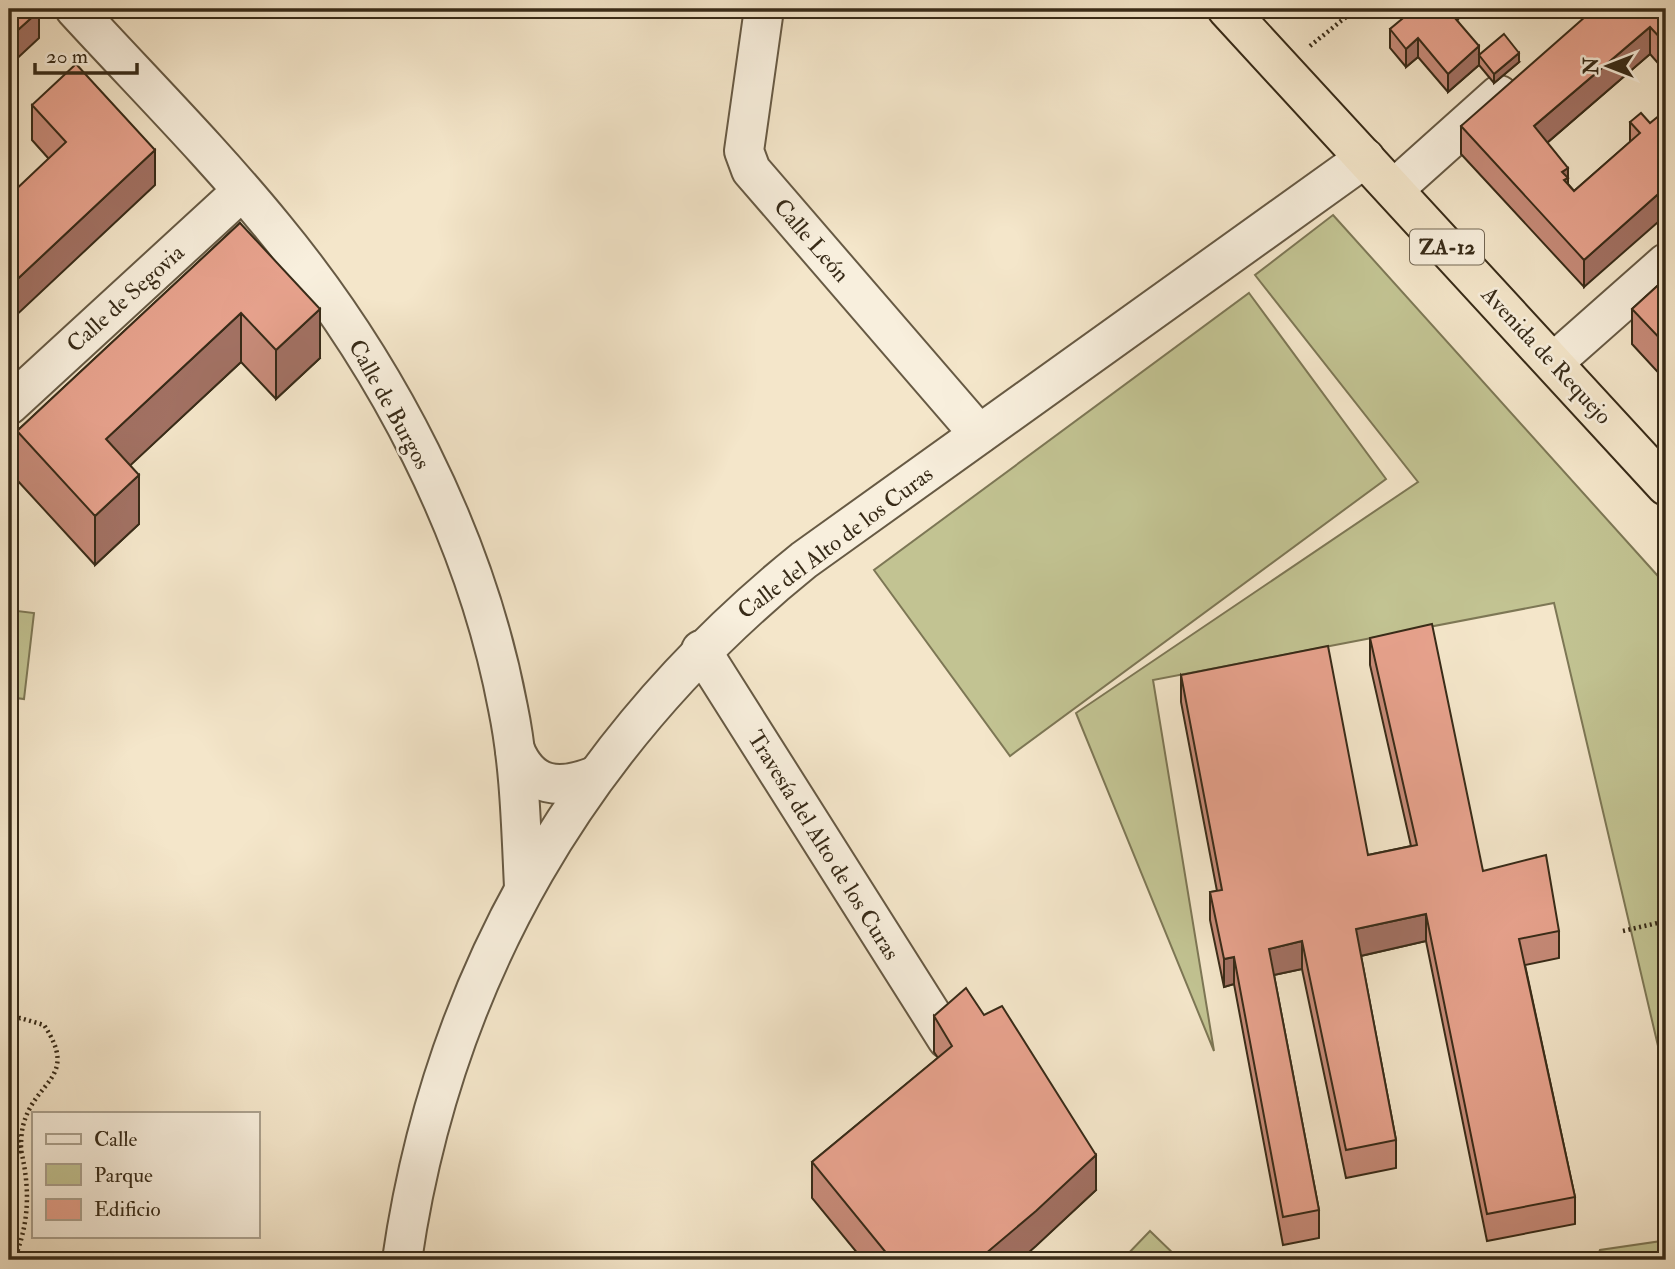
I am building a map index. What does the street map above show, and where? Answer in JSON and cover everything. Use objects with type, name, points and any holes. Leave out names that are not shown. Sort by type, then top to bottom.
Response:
[{"type":"highway","name":"Avenida de Requejo","points":[[1227,9],[1666,486]]},
{"type":"street","name":"Calle de Burgos","points":[[75,9],[290,247],[341,318],[386,390],[424,463],[448,515],[482,610],[503,685],[515,750],[524,887]]},
{"type":"street","name":"Calle León","points":[[764,9],[744,151],[751,170],[979,434]]},
{"type":"street","points":[[1394,190],[1526,71]]},
{"type":"street","name":"Calle del Alto de los Curas","points":[[402,1260],[422,1152],[445,1071],[473,994],[524,887],[594,776],[638,720],[701,650],[804,559],[1365,158]]},
{"type":"street","name":"Calle de Segovia","points":[[9,405],[242,191]]},
{"type":"street","points":[[1554,362],[1666,263]]},
{"type":"street","name":"Travesía del Alto de los Curas","points":[[701,650],[947,1039]]},
{"type":"street","points":[[515,750],[526,771],[541,782],[568,784],[594,776]]},
{"type":"path","points":[[1282,69],[1356,9]]},
{"type":"path","points":[[1623,931],[1666,922]]},
{"type":"path","points":[[9,1024],[20,1018],[44,1025],[58,1046],[55,1073],[23,1125],[21,1153]]},
{"type":"path","points":[[9,1109],[21,1153],[29,1212],[25,1233],[14,1260]]},
{"type":"path","points":[[1658,1212],[1666,1216]]},
{"type":"green space","points":[[1333,215],[1666,585],[1666,1080],[1554,603],[1153,680],[1214,1051],[1076,713],[1418,482],[1255,275]]},
{"type":"green space","points":[[1249,293],[1386,479],[1010,756],[874,570]]},
{"type":"green space","points":[[9,610],[34,613],[24,699],[9,697]]},
{"type":"green space","points":[[1666,1226],[1666,1260],[1596,1260],[1600,1250],[1661,1241]]},
{"type":"green space","points":[[1150,1231],[1180,1260],[1122,1260]]},
{"type":"building","points":[[9,9],[37,9],[39,11],[9,38]]},
{"type":"building","points":[[1414,9],[1449,9],[1479,46],[1448,74],[1418,38],[1406,49],[1390,29]]},
{"type":"building","points":[[1594,9],[1666,9],[1666,41],[1650,27],[1534,126],[1568,168],[1562,172],[1568,178],[1564,180],[1574,191],[1640,133],[1630,122],[1641,113],[1650,123],[1666,110],[1666,187],[1584,260],[1461,126]]},
{"type":"building","points":[[1504,34],[1519,53],[1494,74],[1479,55]]},
{"type":"building","points":[[76,64],[155,150],[9,287],[9,196],[66,142],[32,105]]},
{"type":"building","points":[[240,223],[320,309],[276,350],[241,313],[106,439],[139,475],[95,516],[17,431]]},
{"type":"building","points":[[1666,278],[1666,345],[1632,309]]},
{"type":"building","points":[[1432,624],[1483,871],[1546,855],[1559,931],[1519,939],[1575,1197],[1487,1214],[1426,914],[1356,929],[1396,1140],[1346,1150],[1302,941],[1269,949],[1319,1210],[1283,1217],[1234,957],[1224,959],[1210,892],[1222,890],[1181,675],[1328,646],[1368,855],[1417,845],[1370,638]]},
{"type":"building","points":[[966,988],[984,1015],[1002,1006],[1096,1155],[978,1260],[892,1260],[812,1162],[952,1046],[934,1016]]}]
